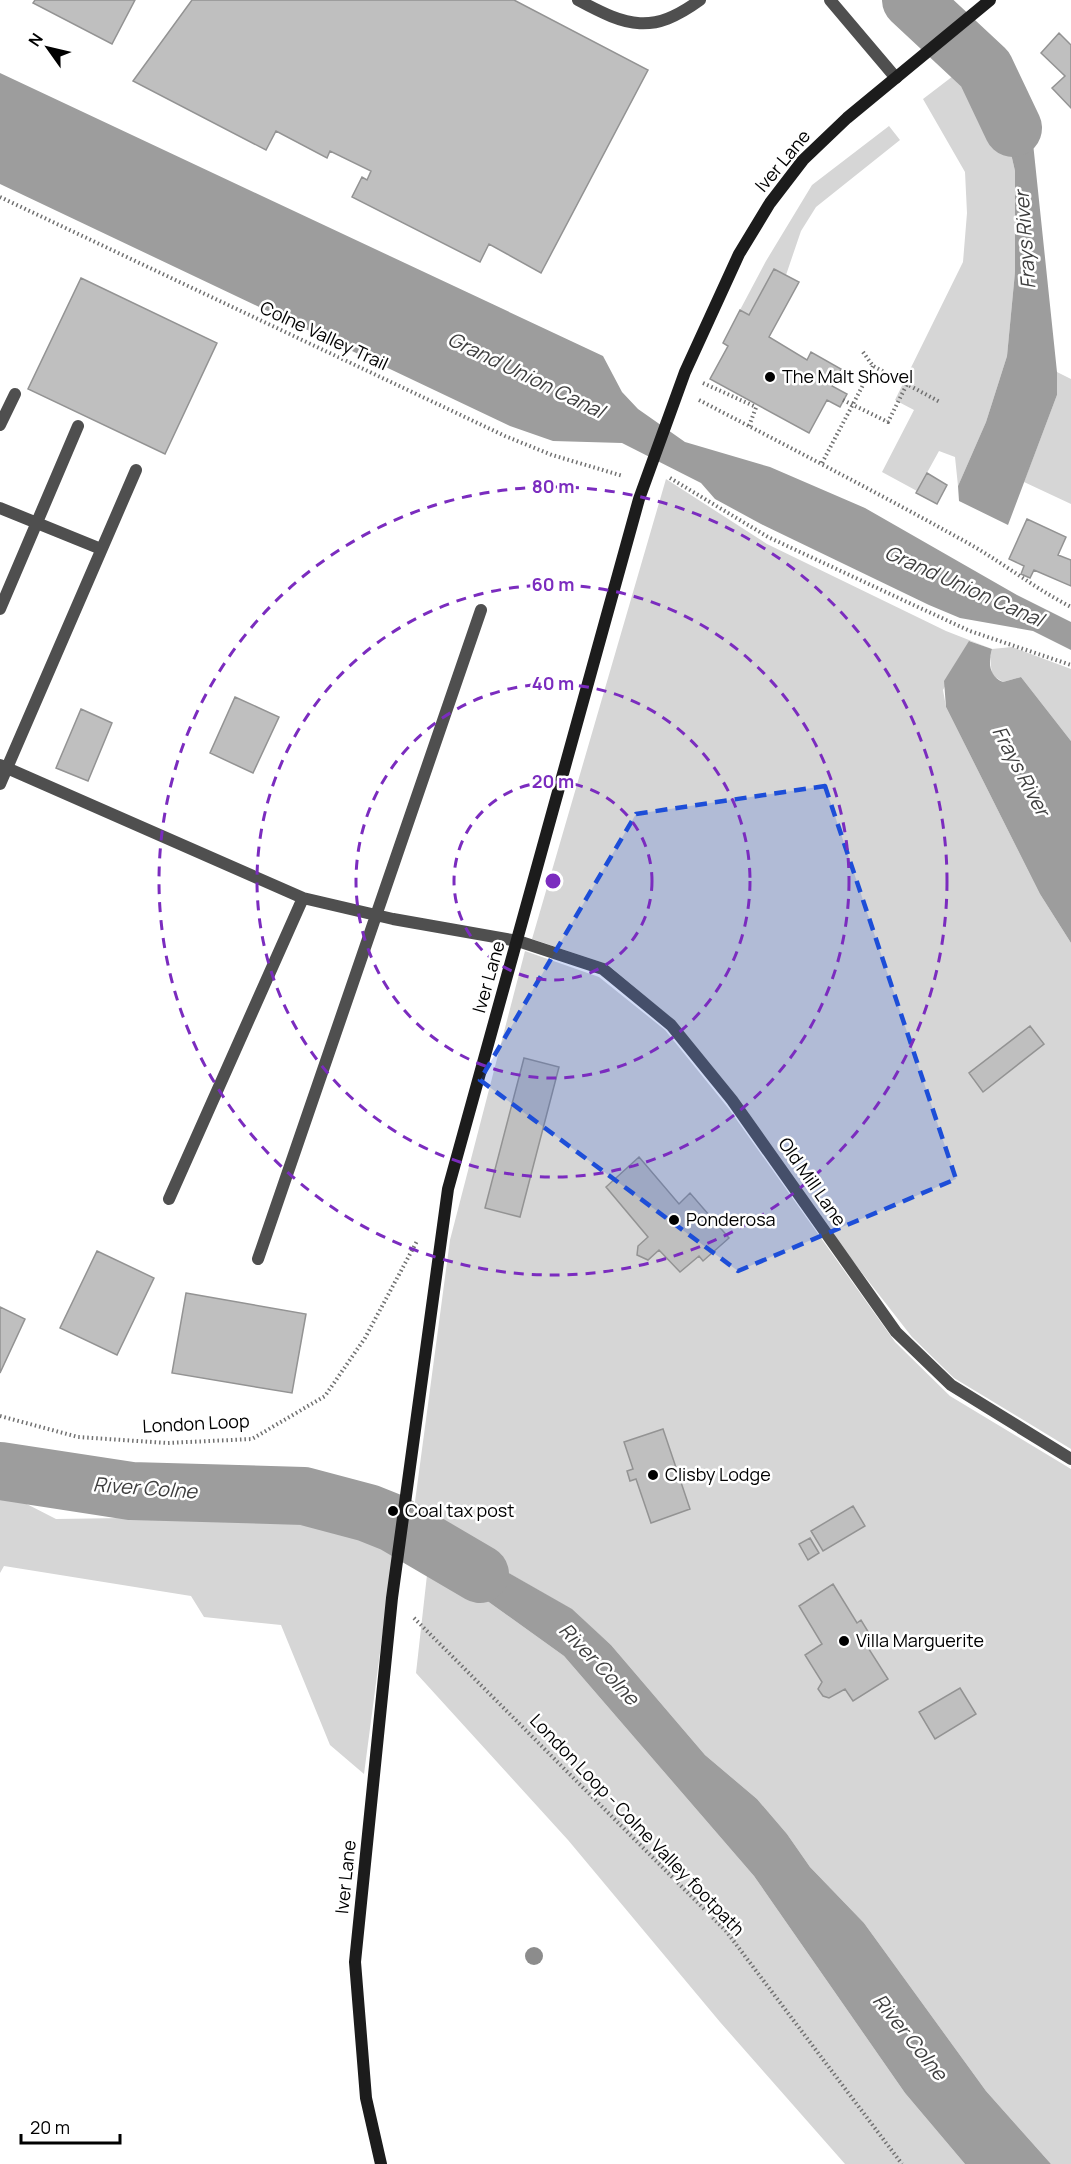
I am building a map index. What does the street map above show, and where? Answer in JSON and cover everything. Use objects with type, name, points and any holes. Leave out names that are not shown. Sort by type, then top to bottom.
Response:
[{"type":"main road","name":"Iver Lane","points":[[381,2164],[366,2098],[355,1962],[393,1593],[448,1189],[646,472],[675,394],[739,254],[770,202],[803,160],[985,3]]},
{"type":"street","points":[[578,0],[622,21],[643,26],[664,22],[700,0]]},
{"type":"street","points":[[830,0],[896,78]]},
{"type":"street","points":[[0,425],[15,394]]},
{"type":"street","points":[[0,609],[78,426]]},
{"type":"street","points":[[0,784],[3,766],[136,470]]},
{"type":"street","points":[[0,508],[101,549]]},
{"type":"street","points":[[258,1259],[481,610]]},
{"type":"street","name":"Old Mill Lane","points":[[3,766],[303,898],[376,915],[518,941],[603,969],[671,1025],[732,1100],[896,1332],[951,1385],[1071,1459]]},
{"type":"street","points":[[169,1199],[303,898]]},
{"type":"path","name":"Colne Valley Trail","points":[[0,197],[506,436],[552,455],[617,476],[646,472]]},
{"type":"path","points":[[863,352],[873,366],[940,402]]},
{"type":"path","points":[[822,463],[873,366]]},
{"type":"path","points":[[703,383],[756,406],[749,426]]},
{"type":"path","points":[[843,400],[888,422],[907,384]]},
{"type":"path","points":[[675,394],[749,426],[822,463],[969,544],[1020,578],[1071,607]]},
{"type":"path","points":[[646,472],[789,546],[970,631],[1071,665]]},
{"type":"path","name":"London Loop","points":[[0,1416],[78,1437],[167,1443],[252,1439],[325,1396],[365,1338],[418,1239]]},
{"type":"path","name":"London Loop - Colne Valley footpath","points":[[416,1620],[726,1931],[902,2164]]},
{"type":"highlighted area","points":[[825,786],[956,1179],[738,1271],[480,1080],[636,814]]},
{"type":"shaded area","points":[[957,73],[1009,145],[1015,171],[1015,272],[1007,356],[986,422],[958,486],[955,457],[939,451],[917,491],[882,472],[914,410],[895,400],[963,262],[967,213],[965,172],[923,99]]},
{"type":"shaded area","points":[[889,126],[900,140],[816,207],[801,231],[786,275],[774,269],[749,315],[740,310],[766,261],[812,185]]},
{"type":"shaded area","points":[[1057,372],[1071,379],[1071,504],[1024,482],[1057,395]]},
{"type":"shaded area","points":[[666,479],[767,544],[946,631],[992,649],[970,641],[943,690],[946,707],[1040,894],[1071,943],[1071,1449],[954,1378],[912,1337],[841,1246],[675,1021],[607,964],[532,939]]},
{"type":"shaded area","points":[[1012,647],[1071,669],[1071,741],[1021,677],[1003,682],[992,675],[990,657],[992,649]]},
{"type":"shaded area","points":[[525,951],[599,977],[665,1030],[729,1109],[895,1342],[950,1396],[1071,1469],[1071,2164],[1051,2164],[986,2091],[864,1923],[810,1867],[787,1834],[757,1799],[705,1755],[611,1645],[571,1609],[474,1553],[412,1524],[450,1240]]},
{"type":"shaded area","points":[[0,1497],[13,1497],[56,1519],[193,1517],[296,1508],[381,1533],[393,1554],[364,1774],[330,1745],[281,1625],[204,1617],[191,1596],[4,1566],[0,1573]]},
{"type":"shaded area","points":[[427,1575],[465,1585],[564,1656],[754,1876],[905,2093],[965,2164],[845,2164],[720,2022],[568,1840],[416,1673]]},
{"type":"water","points":[[887,0],[937,0],[939,2],[910,24]]},
{"type":"water","points":[[992,45],[1026,103],[1033,143],[1057,372],[1057,395],[1008,525],[959,501],[958,486],[986,422],[1007,356],[1015,272],[1015,171],[1009,145],[957,73]]},
{"type":"water","name":"Grand Union Canal","points":[[0,73],[603,356],[622,392],[638,409],[685,442],[770,467],[865,508],[1017,595],[1071,622],[1071,650],[1033,631],[960,618],[929,605],[761,524],[715,499],[701,483],[622,443],[553,441],[510,426],[0,184]]},
{"type":"water","points":[[969,641],[992,649],[990,659],[992,673],[998,679],[1003,682],[1021,677],[1071,741],[1071,943],[1040,894],[946,707],[944,681]]},
{"type":"water","points":[[412,1524],[474,1553],[572,1609],[611,1645],[705,1755],[757,1799],[787,1834],[810,1867],[864,1923],[986,2091],[1051,2164],[965,2164],[905,2093],[754,1876],[564,1656],[465,1585],[427,1575],[405,1563]]},
{"type":"building","points":[[35,0],[135,0],[112,44],[33,3]]},
{"type":"building","points":[[192,0],[514,0],[648,70],[541,273],[489,244],[480,262],[352,197],[362,177],[367,180],[371,171],[330,151],[327,158],[276,131],[266,150],[133,81]]},
{"type":"building","points":[[1059,33],[1071,45],[1071,108],[1052,88],[1065,76],[1041,53]]},
{"type":"building","points":[[774,269],[799,282],[769,337],[807,360],[811,352],[841,369],[832,386],[847,394],[840,407],[827,400],[809,433],[710,379],[728,346],[723,343],[740,310],[749,315]]},
{"type":"building","points":[[81,278],[217,343],[165,454],[28,389]]},
{"type":"building","points":[[927,473],[947,485],[937,504],[916,493]]},
{"type":"building","points":[[1027,519],[1066,537],[1058,555],[1071,560],[1071,586],[1034,570],[1030,578],[1021,574],[1024,566],[1009,559]]},
{"type":"building","points":[[235,697],[279,717],[253,773],[210,753]]},
{"type":"building","points":[[81,709],[112,723],[88,781],[56,768]]},
{"type":"building","points":[[1030,1026],[1044,1044],[983,1092],[969,1073]]},
{"type":"building","points":[[524,1058],[559,1067],[520,1217],[485,1208]]},
{"type":"building","name":"Ponderosa","points":[[639,1157],[679,1204],[690,1193],[729,1238],[703,1261],[699,1256],[680,1272],[659,1250],[648,1260],[637,1255],[638,1246],[648,1237],[606,1187]]},
{"type":"building","points":[[97,1251],[154,1278],[117,1355],[60,1328]]},
{"type":"building","points":[[186,1293],[306,1314],[292,1393],[172,1373]]},
{"type":"building","points":[[0,1307],[25,1319],[0,1373]]},
{"type":"building","name":"Clisby Lodge","points":[[663,1429],[690,1509],[651,1523],[636,1479],[630,1481],[627,1471],[633,1469],[624,1442]]},
{"type":"building","points":[[853,1506],[865,1526],[823,1551],[811,1531]]},
{"type":"building","points":[[810,1538],[819,1553],[808,1560],[799,1544]]},
{"type":"building","name":"Villa Marguerite","points":[[833,1584],[857,1623],[861,1620],[872,1638],[865,1643],[888,1679],[853,1701],[845,1689],[829,1698],[823,1696],[818,1689],[822,1682],[805,1655],[822,1644],[799,1606]]},
{"type":"building","points":[[960,1688],[976,1714],[935,1739],[919,1712]]},
{"type":"waterway","name":"Frays River","points":[[911,0],[985,69],[1013,128]]},
{"type":"waterway","name":"River Colne","points":[[0,1471],[131,1491],[304,1496],[368,1513],[393,1523],[480,1574]]},
{"type":"place","name":"The Malt Shovel","points":[[770,377]]},
{"type":"place","name":"Ponderosa","points":[[674,1220]]},
{"type":"place","name":"Clisby Lodge","points":[[653,1475]]},
{"type":"place","name":"Coal tax post","points":[[393,1511]]},
{"type":"place","name":"Villa Marguerite","points":[[844,1641]]}]
